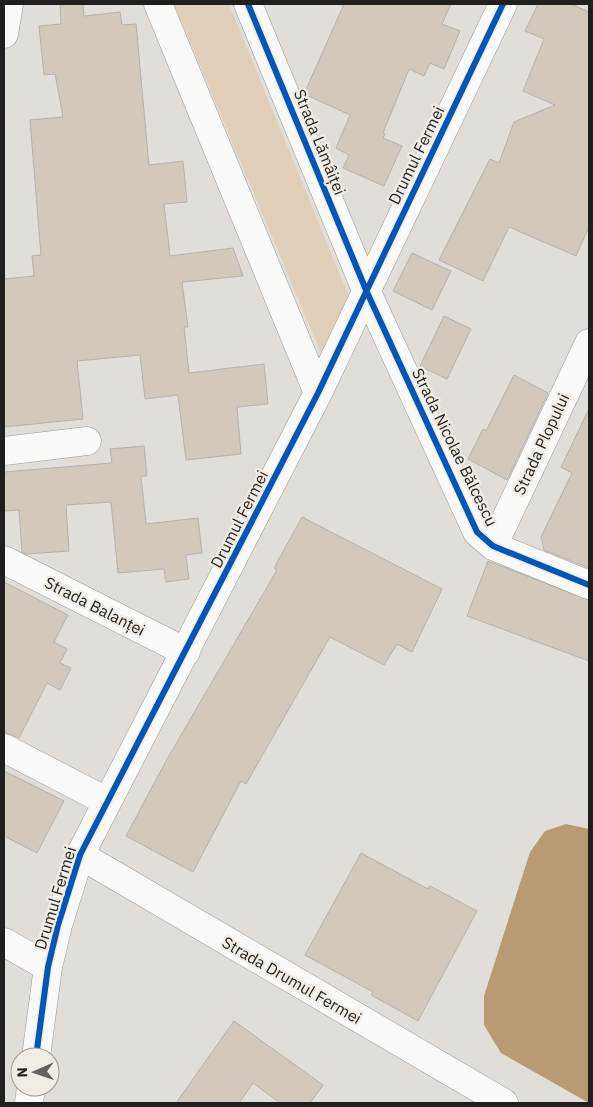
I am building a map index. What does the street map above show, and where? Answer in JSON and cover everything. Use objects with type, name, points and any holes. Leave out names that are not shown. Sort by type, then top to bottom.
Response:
[{"type":"street","points":[[4,34],[9,4]]},
{"type":"street","points":[[158,4],[318,393]]},
{"type":"street","name":"Strada Lămâiței","points":[[248,4],[366,290]]},
{"type":"street","name":"Drumul Fermei","points":[[37,1047],[48,967],[58,925],[80,855],[106,801],[186,652],[318,393],[503,4]]},
{"type":"street","name":"Strada Nicolae Bălcescu","points":[[366,290],[477,532],[493,546],[589,585]]},
{"type":"street","name":"Strada Plopului","points":[[493,546],[589,343]]},
{"type":"street","points":[[4,451],[88,441]]},
{"type":"street","name":"Strada Balanței","points":[[4,560],[186,652]]},
{"type":"street","points":[[4,748],[106,801]]},
{"type":"street","name":"Strada Drumul Fermei","points":[[80,855],[504,1103]]},
{"type":"street","points":[[4,942],[48,967]]},
{"type":"shaded area","points":[[174,4],[229,4],[350,299],[321,353]]},
{"type":"shaded area","points":[[566,824],[589,829],[589,1103],[501,1053],[484,1025],[484,996],[530,852],[545,831]]},
{"type":"building","points":[[60,4],[83,4],[84,16],[120,12],[122,25],[136,24],[149,165],[183,161],[187,202],[164,204],[170,256],[233,248],[243,276],[182,282],[188,327],[184,327],[189,373],[264,364],[268,404],[237,407],[241,454],[186,460],[178,395],[145,399],[140,355],[77,361],[83,419],[4,427],[4,279],[34,276],[32,256],[41,255],[30,120],[63,117],[55,74],[44,75],[39,26],[61,24]]},
{"type":"building","points":[[344,4],[451,4],[442,24],[460,31],[444,69],[430,63],[424,76],[409,69],[383,133],[385,134],[383,138],[402,146],[384,186],[343,168],[349,155],[336,148],[350,115],[304,94]]},
{"type":"building","points":[[538,4],[571,4],[589,12],[589,227],[576,256],[509,227],[483,281],[439,260],[490,159],[499,163],[514,122],[555,105],[523,91],[544,39],[525,31]]},
{"type":"building","points":[[412,253],[451,271],[432,310],[393,291]]},
{"type":"building","points":[[444,316],[471,329],[447,379],[420,366]]},
{"type":"building","points":[[514,375],[548,393],[507,480],[468,459],[483,429],[486,431]]},
{"type":"building","points":[[589,409],[589,568],[544,550],[541,537],[572,473],[561,467]]},
{"type":"building","points":[[144,446],[147,476],[141,476],[146,524],[198,518],[202,553],[186,555],[189,579],[166,582],[164,569],[118,573],[111,502],[66,505],[69,551],[26,554],[22,552],[19,510],[4,511],[4,472],[112,463],[110,449]]},
{"type":"building","points":[[302,517],[442,589],[412,652],[397,644],[384,665],[330,637],[246,784],[241,781],[193,872],[126,836],[166,761],[277,570],[274,568]]},
{"type":"building","points":[[488,561],[589,600],[589,661],[467,616]]},
{"type":"building","points":[[4,582],[68,615],[54,642],[67,649],[60,663],[71,668],[60,690],[47,683],[19,738],[4,732]]},
{"type":"building","points":[[4,771],[64,801],[37,853],[4,836]]},
{"type":"building","points":[[361,853],[428,889],[430,886],[477,911],[418,1021],[371,995],[373,992],[305,955]]},
{"type":"building","points":[[234,1021],[323,1085],[310,1103],[280,1103],[253,1083],[239,1103],[176,1103]]},
{"type":"cycle path","points":[[248,4],[366,290],[477,532],[493,546],[589,585]]},
{"type":"cycle path","points":[[37,1047],[48,967],[58,925],[80,855],[318,393],[503,4]]}]
